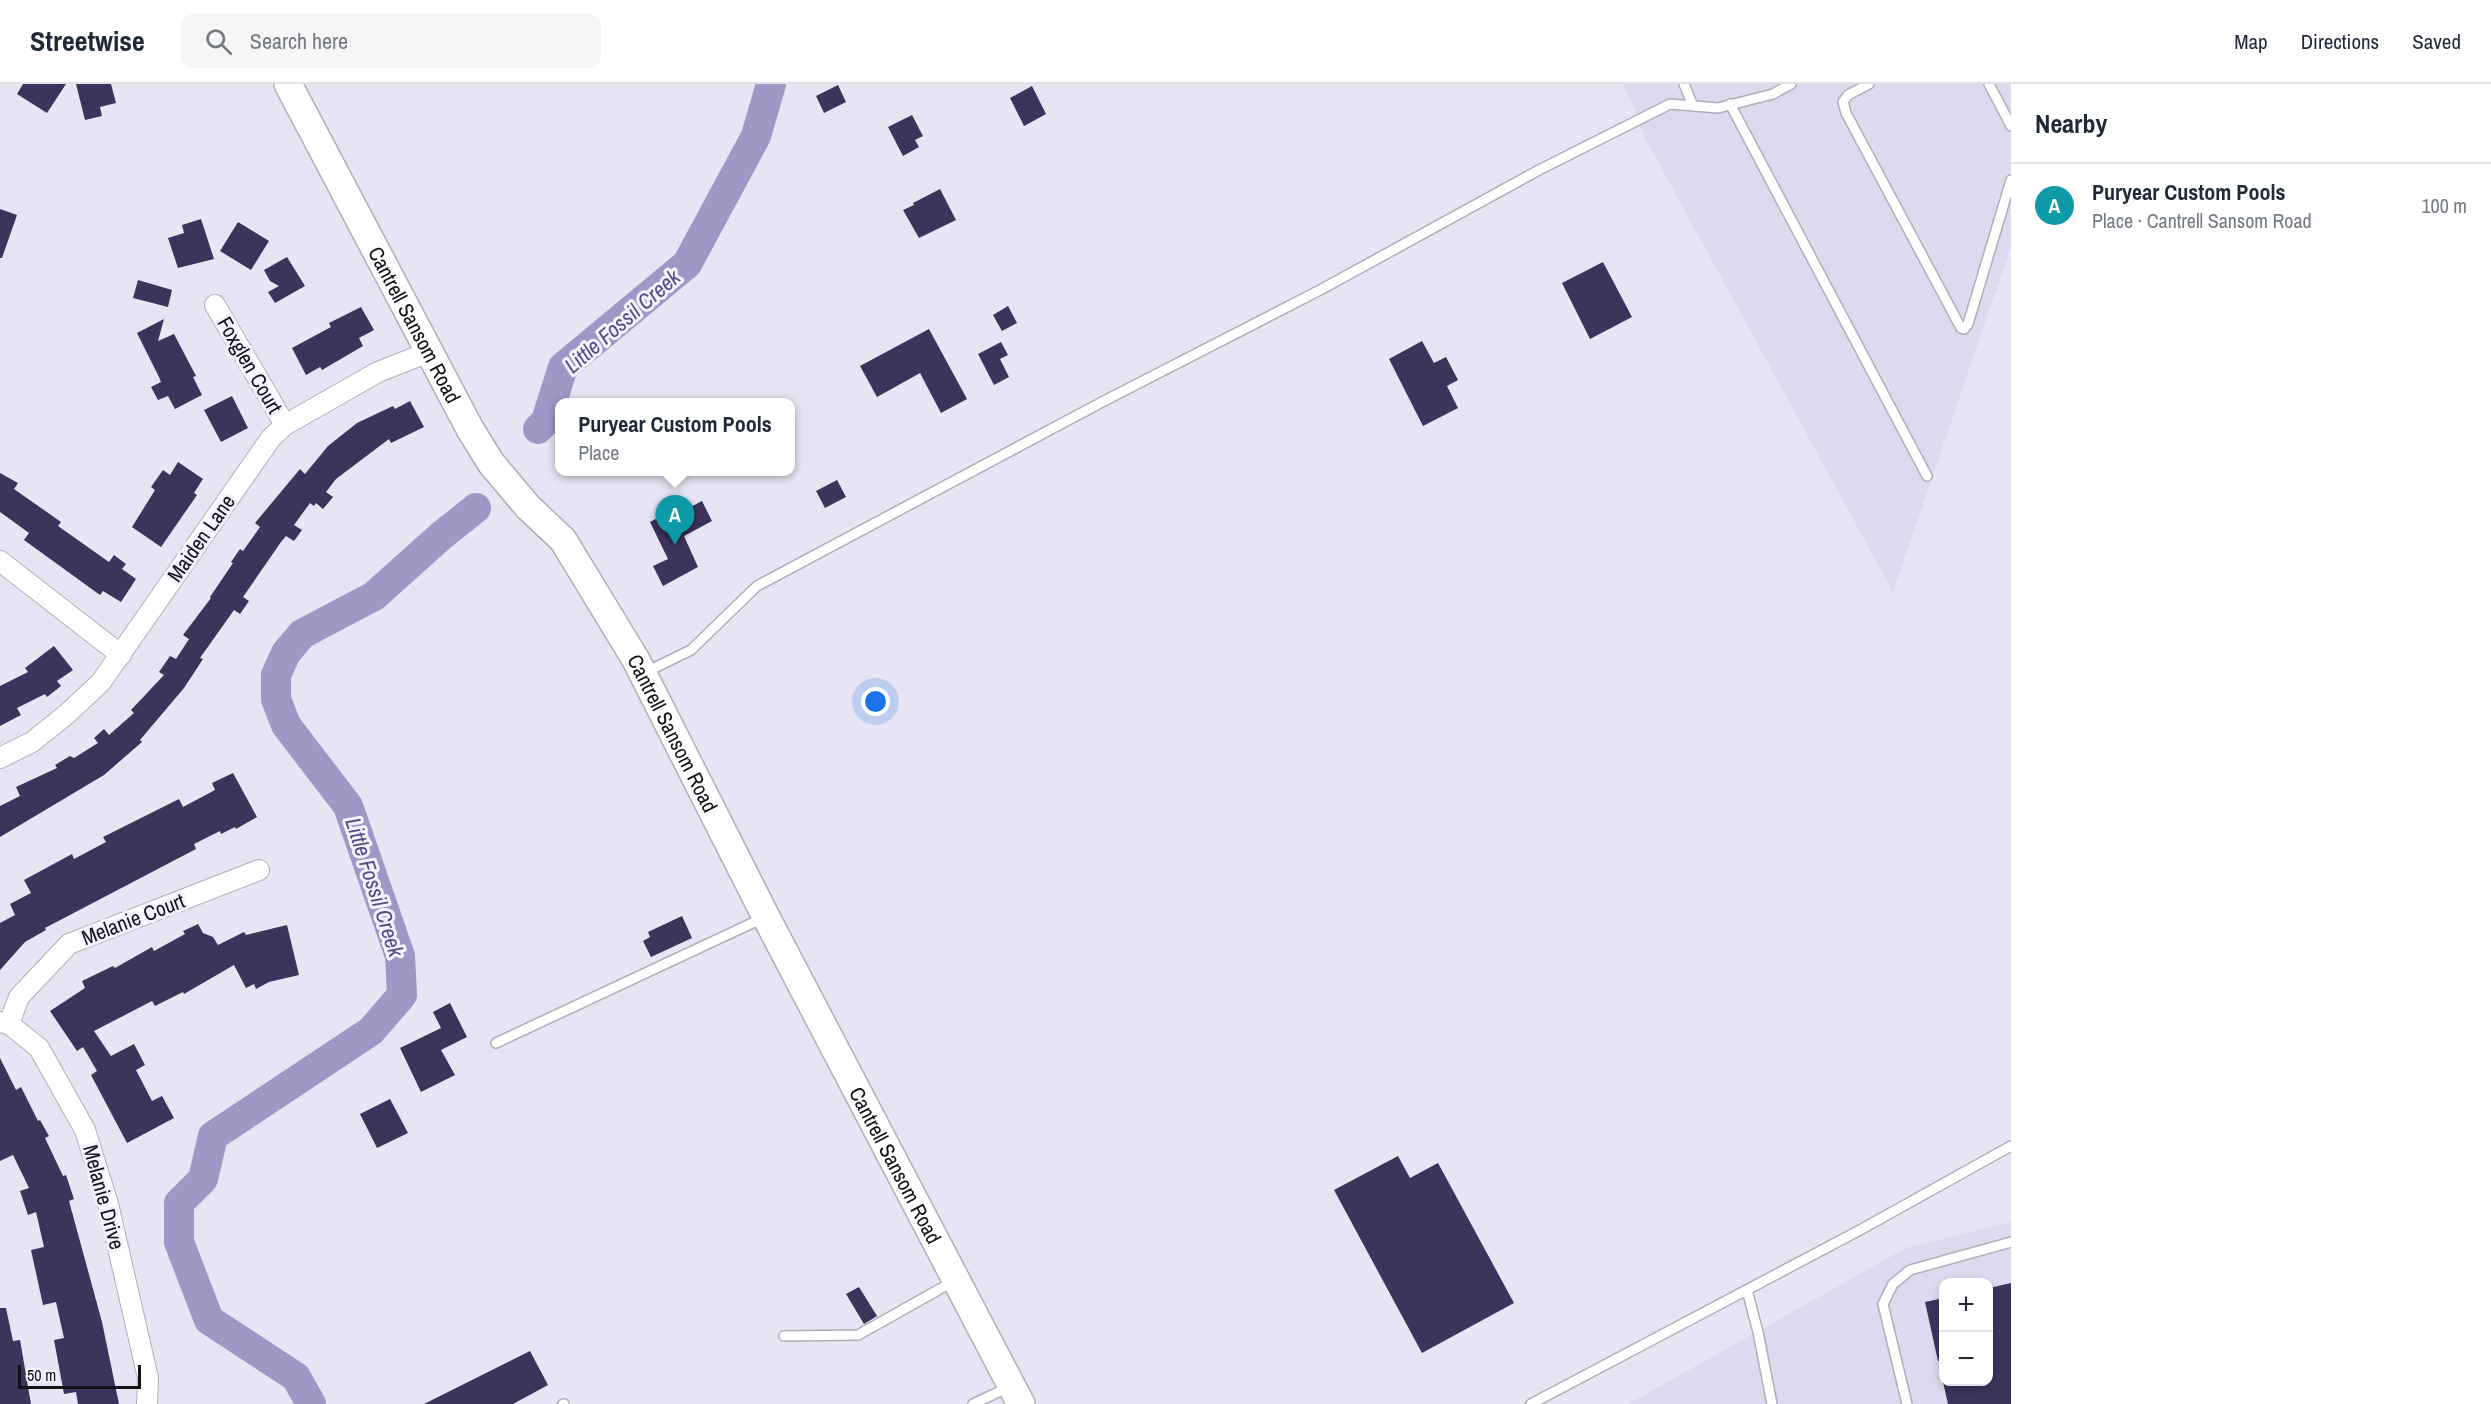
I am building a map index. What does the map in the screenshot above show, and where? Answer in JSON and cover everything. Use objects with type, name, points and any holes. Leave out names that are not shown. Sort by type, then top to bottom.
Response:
[{"type":"main road","name":"Cantrell Sansom Road","points":[[288,84],[429,352],[491,463],[528,507],[563,540],[643,674],[766,917],[1016,1395]]},
{"type":"street","name":"Foxglen Court","points":[[215,305],[285,425]]},
{"type":"street","name":"Maiden Lane","points":[[0,758],[32,742],[67,714],[101,682],[271,438],[285,425],[378,372],[429,352]]},
{"type":"street","points":[[0,561],[121,655]]},
{"type":"street","name":"Melanie Court","points":[[4,1023],[19,997],[69,944],[259,870]]},
{"type":"street","name":"Melanie Drive","points":[[4,1023],[39,1048],[86,1130],[108,1204],[148,1378],[147,1404]]},
{"type":"lane","points":[[1684,84],[1693,105]]},
{"type":"lane","points":[[643,674],[691,650],[757,586],[1093,406],[1322,289],[1539,170],[1670,104],[1718,108],[1773,94],[1791,84]]},
{"type":"lane","points":[[1869,84],[1848,95],[1843,102],[1846,113],[1961,328],[1964,329],[1968,324],[2011,180]]},
{"type":"lane","points":[[1989,84],[2011,126]]},
{"type":"lane","points":[[1730,104],[1927,476]]},
{"type":"lane","points":[[496,1043],[766,917]]},
{"type":"lane","points":[[1531,1404],[1747,1290],[2011,1146]]},
{"type":"lane","points":[[1907,1404],[1884,1304],[1893,1284],[1910,1270],[2011,1242]]},
{"type":"lane","points":[[784,1336],[858,1335],[956,1280]]},
{"type":"lane","points":[[1747,1290],[1772,1404]]},
{"type":"lane","points":[[973,1404],[1016,1395]]},
{"type":"shaded area","points":[[1622,84],[2011,84],[2011,247],[1893,592],[1645,138],[1634,107]]},
{"type":"shaded area","points":[[2011,1222],[2011,1404],[1628,1404],[1906,1248]]},
{"type":"building","points":[[23,84],[66,84],[47,113],[17,94]]},
{"type":"building","points":[[76,84],[111,84],[116,103],[100,107],[102,116],[85,120]]},
{"type":"building","points":[[838,85],[846,102],[824,113],[816,96]]},
{"type":"building","points":[[1032,86],[1046,114],[1024,126],[1010,98]]},
{"type":"building","points":[[912,115],[923,136],[915,140],[919,147],[903,156],[888,127]]},
{"type":"building","points":[[940,189],[956,220],[919,238],[903,210]]},
{"type":"building","points":[[0,209],[17,215],[2,258],[0,258]]},
{"type":"building","points":[[201,219],[214,259],[178,268],[168,238],[184,233],[182,225]]},
{"type":"building","points":[[238,222],[269,241],[251,270],[220,251]]},
{"type":"building","points":[[287,257],[305,286],[275,303],[268,292],[279,286],[270,281],[264,270]]},
{"type":"building","points":[[1603,262],[1632,317],[1590,339],[1562,283]]},
{"type":"building","points":[[138,280],[172,290],[168,307],[133,298]]},
{"type":"building","points":[[1008,306],[1017,323],[1002,331],[993,315]]},
{"type":"building","points":[[361,307],[374,330],[359,338],[363,346],[322,370],[320,367],[306,375],[292,348],[331,327],[329,323]]},
{"type":"building","points":[[164,319],[158,341],[174,334],[196,376],[193,377],[202,395],[175,409],[168,396],[158,400],[151,387],[161,382],[137,333]]},
{"type":"building","points":[[929,329],[967,399],[941,413],[920,373],[877,397],[860,366]]},
{"type":"building","points":[[1422,341],[1434,363],[1446,357],[1458,380],[1447,386],[1458,408],[1423,426],[1389,359]]},
{"type":"building","points":[[1001,342],[1008,355],[1000,359],[1009,377],[994,385],[978,354]]},
{"type":"building","points":[[232,396],[248,428],[221,442],[204,410]]},
{"type":"building","points":[[410,401],[424,427],[391,443],[389,439],[336,479],[326,492],[333,497],[323,509],[316,503],[314,506],[310,503],[294,525],[302,530],[294,541],[286,536],[281,542],[243,597],[249,601],[240,614],[234,610],[200,658],[203,659],[184,688],[140,740],[142,742],[104,775],[0,837],[0,806],[20,796],[16,787],[57,768],[55,765],[70,756],[74,758],[98,743],[94,738],[104,729],[109,735],[134,713],[131,710],[164,675],[159,672],[170,656],[176,659],[189,639],[183,635],[211,598],[240,549],[243,551],[260,527],[255,523],[300,469],[305,474],[328,446],[357,423],[393,406],[395,409]]},
{"type":"building","points":[[178,462],[203,479],[194,493],[197,495],[161,547],[132,527],[155,490],[151,487],[163,470],[170,475]]},
{"type":"building","points":[[0,473],[18,483],[14,489],[61,522],[58,526],[109,562],[114,555],[126,564],[122,569],[136,579],[121,602],[103,591],[100,595],[24,540],[29,533],[0,512]]},
{"type":"building","points":[[837,480],[846,497],[825,508],[816,491]]},
{"type":"building","points":[[702,501],[712,521],[684,536],[698,567],[663,586],[653,566],[668,559],[650,522],[671,511],[673,516]]},
{"type":"building","points":[[54,646],[73,670],[57,681],[61,686],[47,697],[45,694],[17,708],[21,715],[0,726],[0,686],[28,672],[25,668]]},
{"type":"building","points":[[233,773],[257,817],[236,829],[235,827],[221,834],[220,831],[194,844],[196,849],[45,928],[46,930],[25,942],[0,970],[0,923],[15,915],[10,904],[31,893],[24,880],[72,854],[74,859],[106,842],[103,837],[179,799],[183,807],[215,790],[212,783]]},
{"type":"building","points":[[682,916],[692,938],[651,957],[643,941],[650,937],[648,932]]},
{"type":"building","points":[[198,924],[203,933],[213,937],[218,945],[244,932],[246,935],[287,925],[299,975],[269,982],[256,989],[254,984],[246,988],[234,965],[184,994],[183,992],[155,1006],[152,1001],[94,1031],[111,1056],[134,1044],[145,1065],[136,1070],[152,1101],[162,1096],[174,1118],[127,1143],[91,1075],[97,1071],[83,1047],[77,1051],[50,1011],[85,988],[82,981],[113,966],[115,968],[152,947],[154,951],[185,934],[183,931]]},
{"type":"building","points":[[450,1003],[467,1037],[441,1050],[455,1075],[421,1092],[400,1048],[441,1028],[433,1012]]},
{"type":"building","points":[[0,1058],[16,1090],[21,1087],[38,1121],[40,1120],[49,1136],[45,1138],[63,1176],[66,1175],[74,1199],[69,1201],[102,1322],[119,1404],[78,1404],[76,1392],[64,1394],[54,1340],[64,1338],[56,1302],[43,1305],[31,1250],[44,1247],[36,1212],[28,1215],[20,1191],[29,1188],[13,1155],[0,1161]]},
{"type":"building","points":[[390,1099],[408,1133],[377,1148],[360,1114]]},
{"type":"building","points":[[1398,1156],[1410,1178],[1438,1163],[1514,1303],[1422,1353],[1334,1190]]},
{"type":"building","points":[[2011,1283],[2011,1404],[1948,1404],[1944,1386],[1993,1386],[1993,1287]]},
{"type":"building","points":[[859,1287],[877,1316],[864,1324],[846,1294]]},
{"type":"building","points":[[1939,1299],[1939,1361],[1938,1361],[1925,1302]]},
{"type":"building","points":[[0,1308],[6,1308],[13,1341],[20,1340],[31,1404],[0,1404]]},
{"type":"building","points":[[530,1351],[548,1385],[513,1404],[424,1404]]},
{"type":"waterway","name":"Little Fossil Creek","points":[[538,429],[546,421],[563,367],[687,264],[756,136],[771,84]]},
{"type":"waterway","name":"Little Fossil Creek","points":[[311,1404],[296,1377],[209,1320],[179,1242],[179,1203],[203,1179],[213,1136],[371,1031],[402,995],[400,956],[348,806],[286,725],[276,699],[276,675],[286,653],[302,634],[374,596],[476,508]]},
{"type":"place","name":"Puryear Custom Pools","points":[[675,545]]}]
